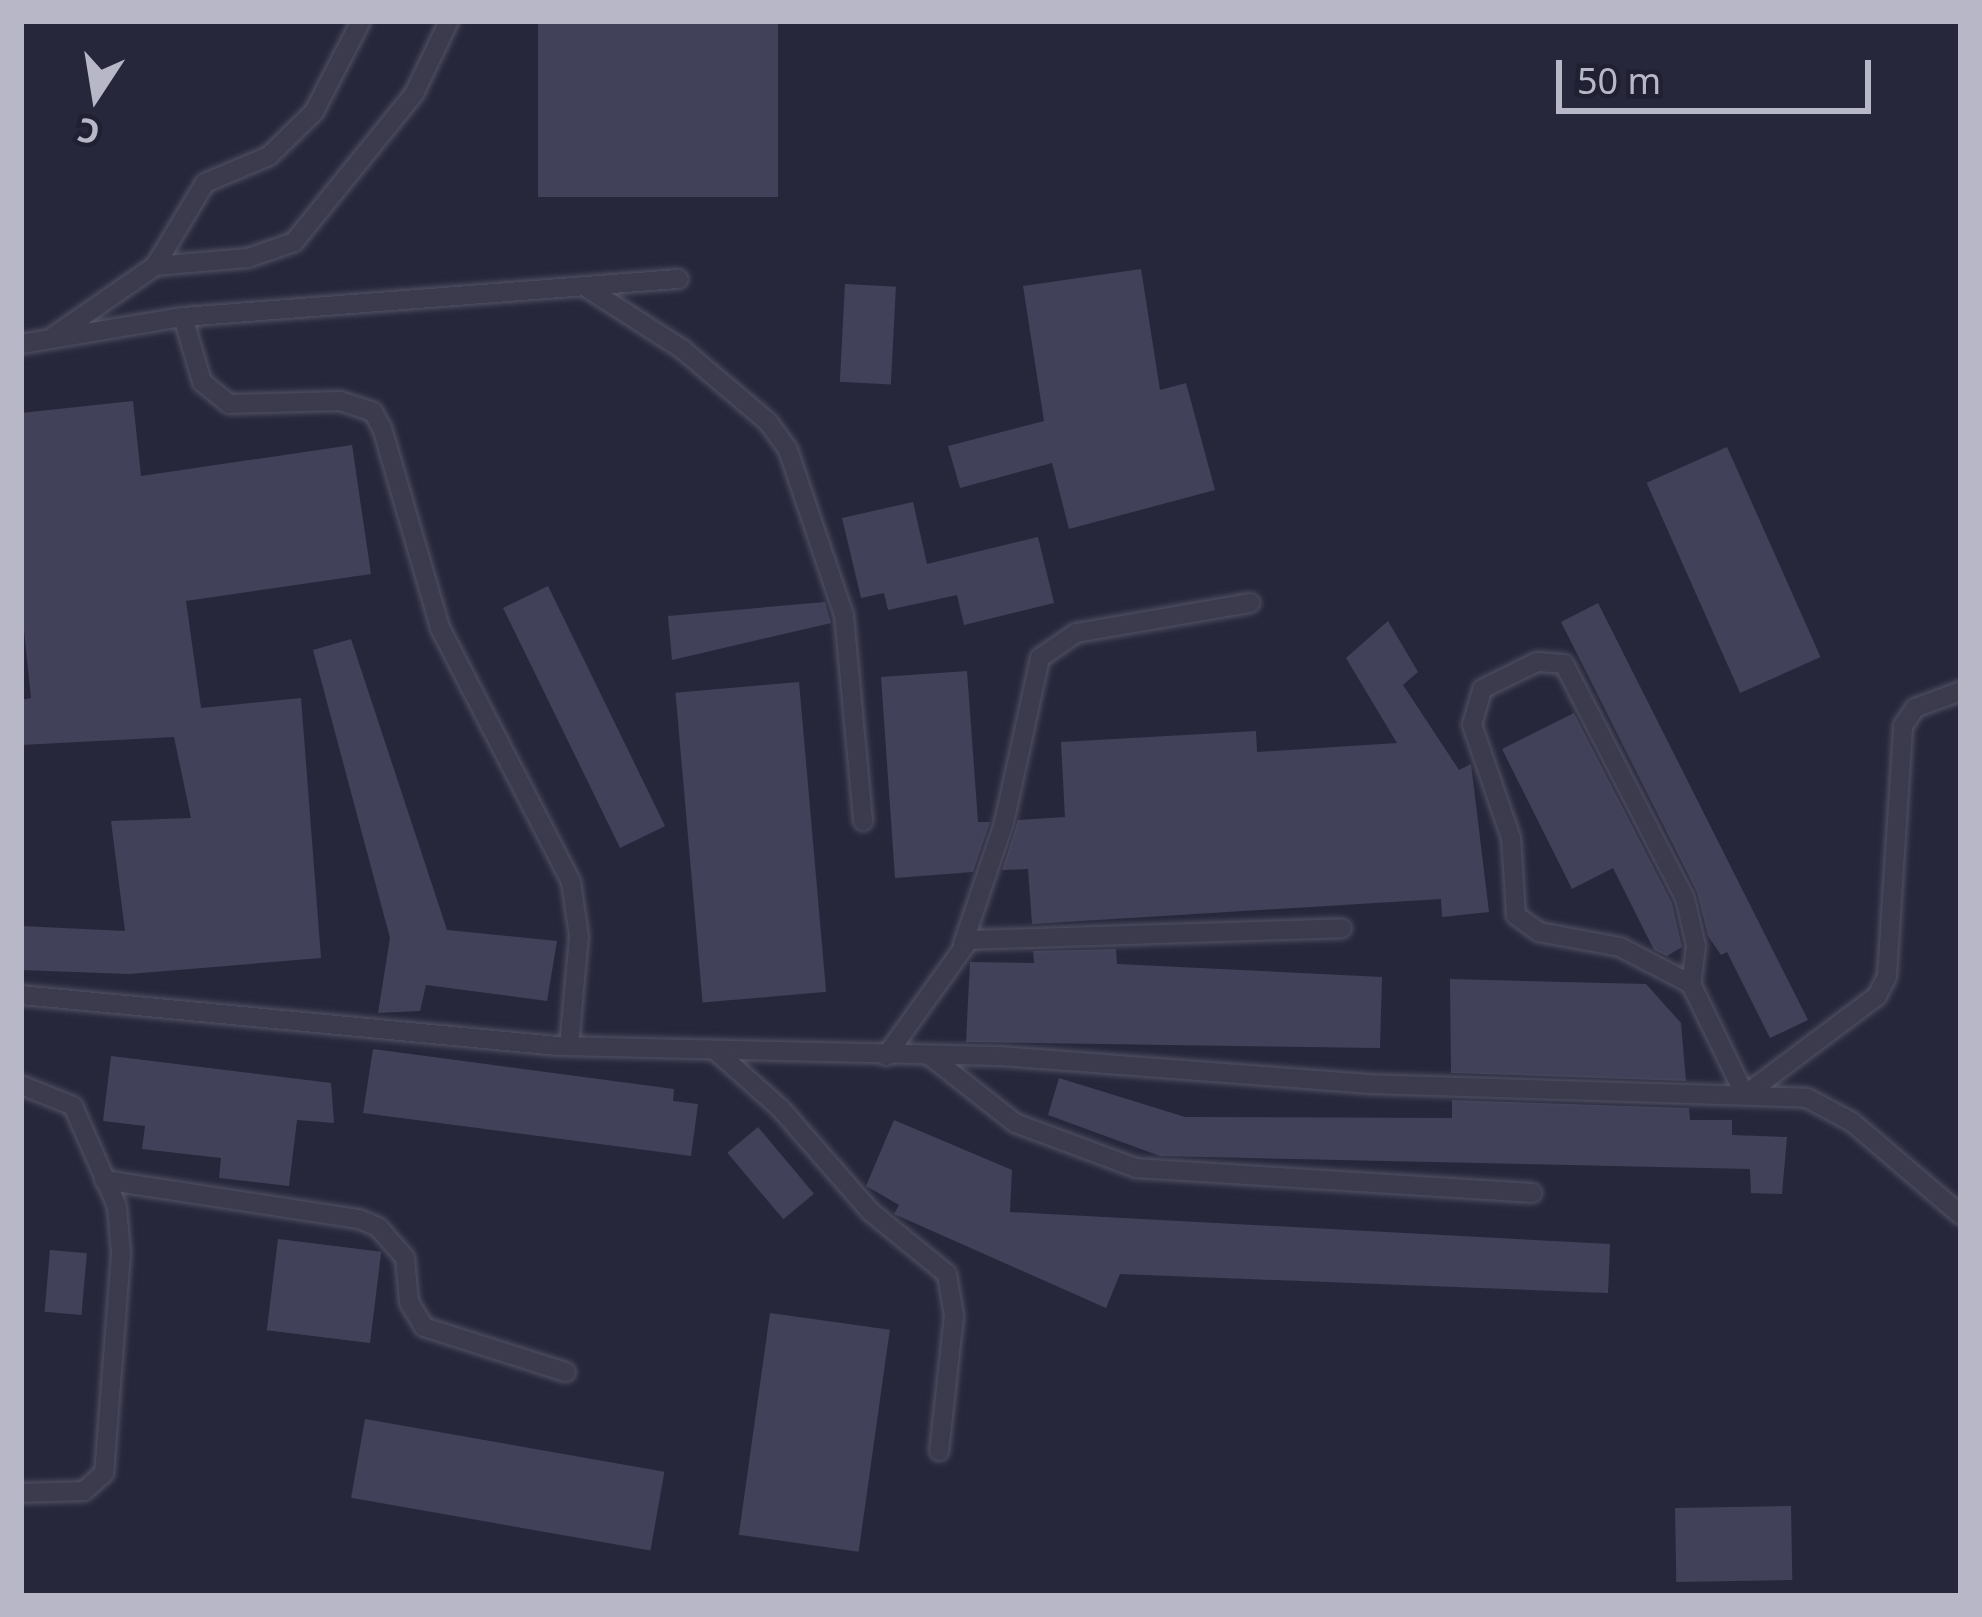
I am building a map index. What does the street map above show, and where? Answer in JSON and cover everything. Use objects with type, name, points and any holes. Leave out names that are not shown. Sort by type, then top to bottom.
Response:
[{"type":"lane","points":[[50,339],[155,266],[205,183],[268,156],[314,112],[361,21]]},
{"type":"lane","points":[[155,266],[248,258],[293,242],[414,94],[449,21]]},
{"type":"lane","points":[[21,344],[183,317],[679,279]]},
{"type":"lane","points":[[587,288],[682,349],[768,422],[788,450],[844,614],[862,821]]},
{"type":"lane","points":[[183,317],[202,382],[229,404],[340,401],[373,412],[382,428],[440,628],[571,883],[579,936],[569,1046]]},
{"type":"lane","points":[[886,1056],[963,944],[1004,823],[1040,658],[1103,626],[1250,603]]},
{"type":"lane","points":[[1691,984],[1620,947],[1539,932],[1516,915],[1511,838],[1472,725],[1482,688],[1537,662],[1564,664],[1685,898],[1696,946],[1691,984],[1745,1095]]},
{"type":"lane","points":[[1745,1095],[1877,996],[1887,976],[1904,726],[1915,708],[1961,691]]},
{"type":"lane","points":[[963,944],[995,935],[1342,928]]},
{"type":"lane","points":[[21,995],[569,1046],[930,1056],[1368,1084],[1821,1100],[1961,1215]]},
{"type":"lane","points":[[716,1052],[781,1109],[871,1212],[947,1274],[953,1316],[939,1451]]},
{"type":"lane","points":[[930,1056],[1015,1123],[1136,1168],[1532,1192]]},
{"type":"lane","points":[[21,1085],[73,1106],[116,1206],[121,1254],[109,1458],[84,1491],[21,1493]]},
{"type":"lane","points":[[104,1180],[359,1219],[404,1258],[409,1302],[424,1328],[566,1372]]},
{"type":"building","points":[[538,21],[778,21],[778,197],[538,197]]},
{"type":"building","points":[[1141,269],[1160,390],[1186,383],[1215,490],[1069,529],[1052,463],[960,488],[948,446],[1044,421],[1023,286]]},
{"type":"building","points":[[845,284],[896,287],[891,385],[840,382]]},
{"type":"building","points":[[133,401],[141,476],[352,445],[371,574],[186,601],[201,708],[301,698],[321,958],[129,974],[21,970],[21,926],[125,931],[111,821],[191,818],[174,737],[21,745],[21,700],[31,698],[21,602],[21,413]]},
{"type":"building","points":[[1727,447],[1821,657],[1740,693],[1647,483]]},
{"type":"building","points":[[913,502],[927,564],[1038,537],[1054,603],[964,625],[957,595],[888,610],[884,593],[861,598],[842,518]]},
{"type":"building","points":[[548,586],[665,826],[620,848],[503,608]]},
{"type":"building","points":[[825,602],[831,623],[672,660],[668,616]]},
{"type":"building","points":[[1598,603],[1808,1020],[1770,1038],[1727,952],[1721,955],[1708,936],[1697,892],[1561,622]]},
{"type":"building","points":[[1388,621],[1418,672],[1403,685],[1459,770],[1471,764],[1489,912],[1442,917],[1441,899],[1032,924],[1028,869],[1002,870],[1018,820],[1065,817],[1061,742],[1256,731],[1257,752],[1397,743],[1346,658]]},
{"type":"building","points":[[351,639],[447,930],[557,941],[547,1001],[426,985],[420,1011],[378,1013],[390,938],[313,650]]},
{"type":"building","points":[[967,671],[978,822],[990,822],[973,872],[895,878],[881,677]]},
{"type":"building","points":[[799,682],[826,992],[703,1003],[675,693]]},
{"type":"building","points":[[1574,713],[1672,903],[1682,947],[1667,956],[1654,950],[1613,868],[1572,889],[1502,749]]},
{"type":"building","points":[[1116,949],[1117,964],[1382,977],[1380,1048],[966,1042],[970,962],[1034,963],[1033,951]]},
{"type":"building","points":[[1450,979],[1646,984],[1681,1023],[1686,1081],[1451,1073]]},
{"type":"building","points":[[373,1049],[674,1089],[673,1101],[698,1104],[691,1156],[363,1113]]},
{"type":"building","points":[[111,1056],[331,1083],[334,1123],[297,1120],[289,1186],[219,1178],[221,1158],[142,1149],[145,1126],[103,1121]]},
{"type":"building","points":[[1059,1078],[1185,1117],[1452,1118],[1452,1100],[1689,1108],[1690,1120],[1732,1120],[1732,1135],[1787,1137],[1782,1194],[1751,1193],[1750,1169],[1160,1156],[1048,1115]]},
{"type":"building","points":[[894,1120],[1012,1170],[1010,1212],[1610,1244],[1608,1293],[1120,1274],[1106,1308],[894,1214],[899,1205],[866,1186]]},
{"type":"building","points":[[758,1127],[814,1194],[783,1219],[727,1153]]},
{"type":"building","points":[[278,1239],[381,1252],[370,1343],[267,1330]]},
{"type":"building","points":[[50,1250],[87,1253],[81,1315],[45,1312]]},
{"type":"building","points":[[770,1313],[890,1330],[859,1552],[739,1535]]},
{"type":"building","points":[[365,1419],[664,1472],[650,1551],[351,1498]]},
{"type":"building","points":[[1791,1506],[1792,1580],[1676,1582],[1675,1508]]}]
